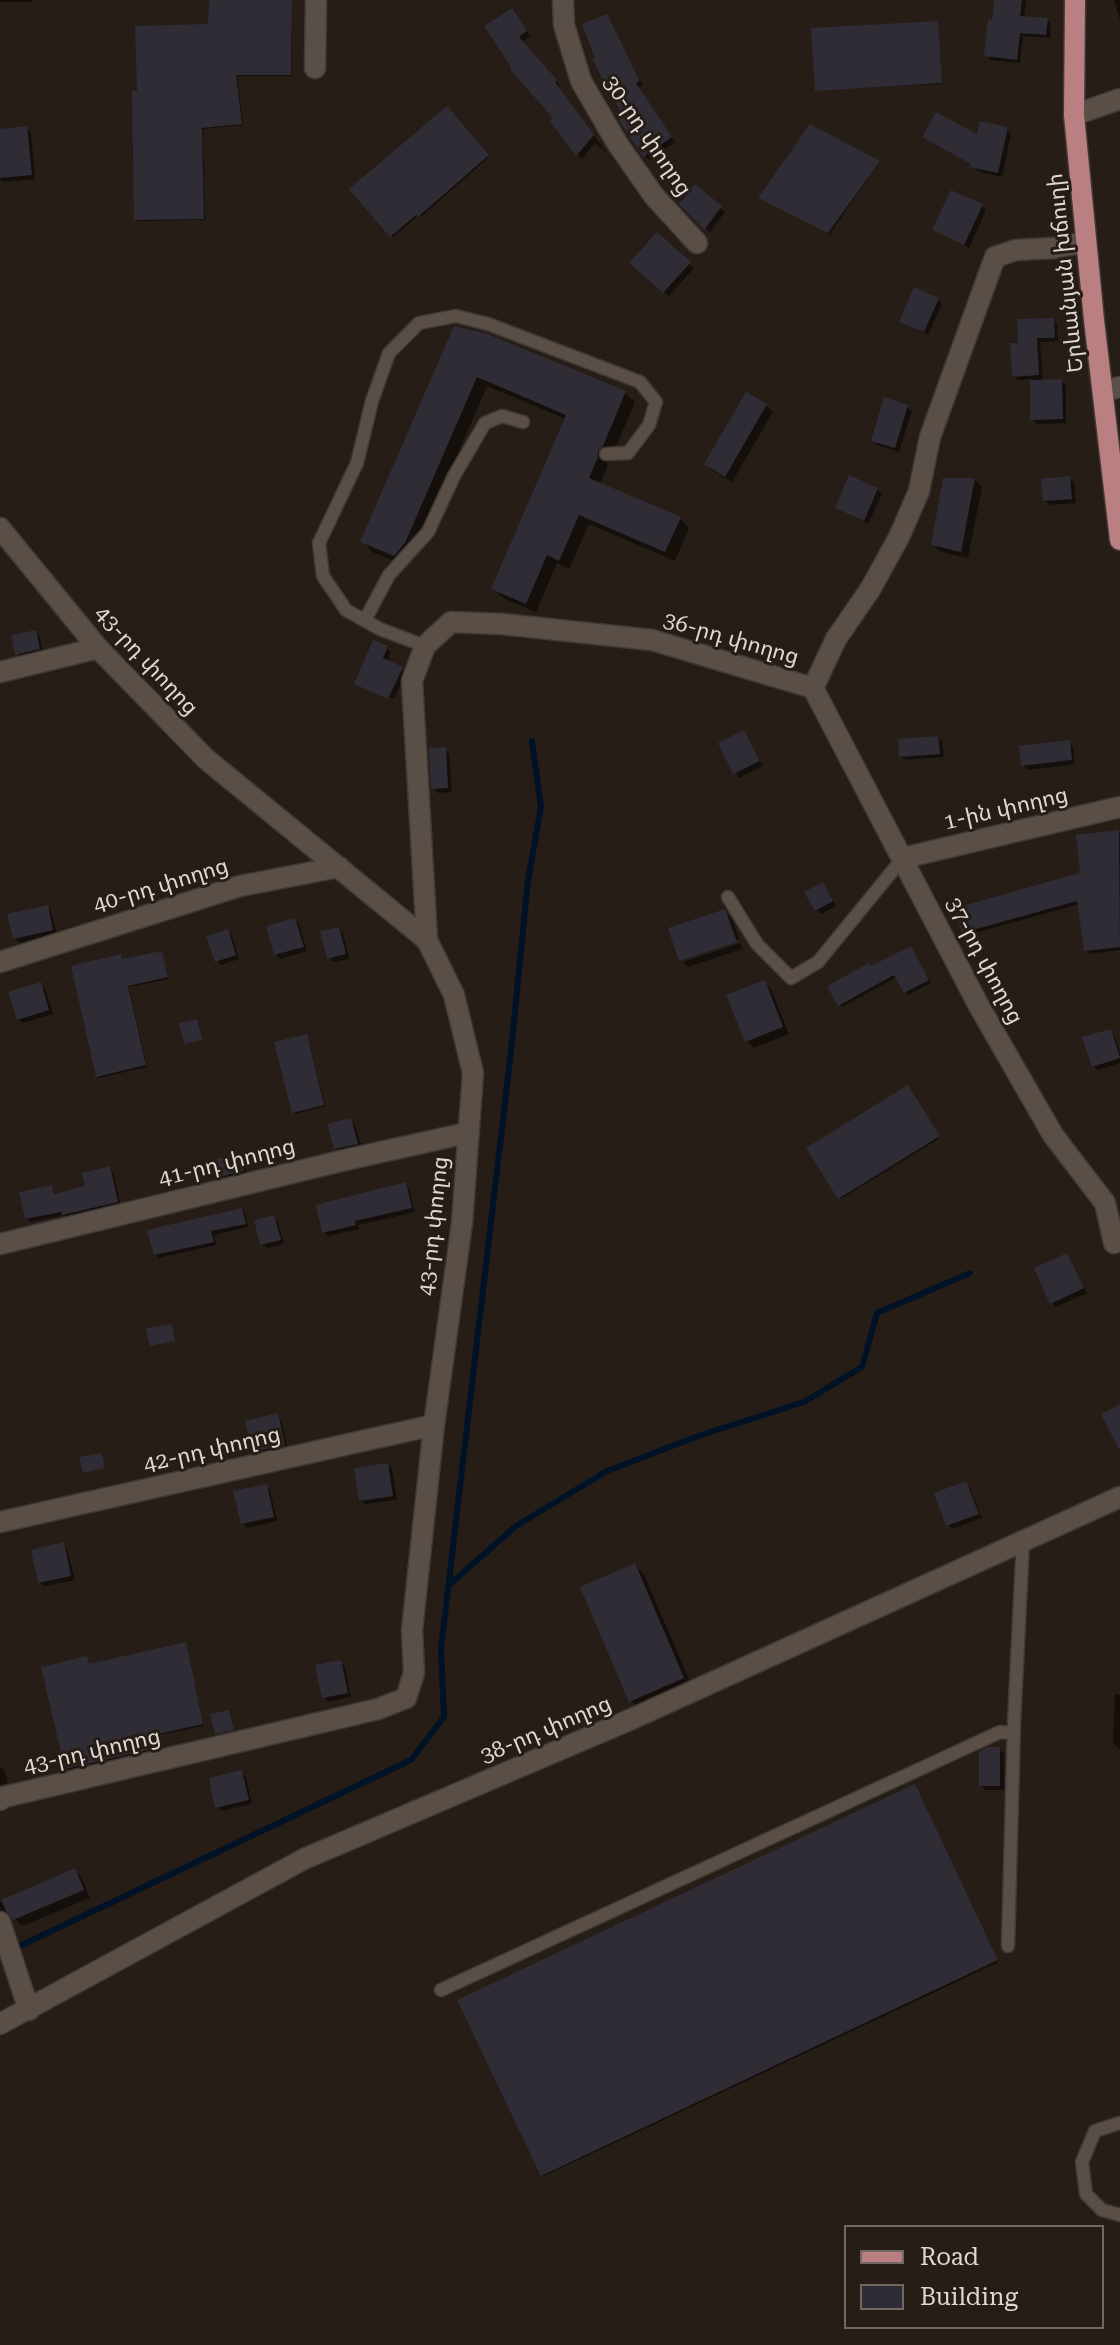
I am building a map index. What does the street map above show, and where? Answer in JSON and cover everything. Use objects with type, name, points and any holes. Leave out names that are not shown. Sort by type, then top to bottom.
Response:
[{"type":"main road","name":"Երևանյան խճուղի","points":[[1075,0],[1074,115],[1086,242],[1111,389],[1120,540]]},
{"type":"street","points":[[315,68],[316,0]]},
{"type":"street","name":"30-րդ փողոց","points":[[563,0],[564,25],[581,81],[617,143],[654,196],[697,243]]},
{"type":"street","points":[[1074,115],[1120,99]]},
{"type":"street","name":"36-րդ փողոց","points":[[425,646],[451,622],[502,624],[652,640],[813,688],[836,639],[871,588],[899,537],[919,491],[930,437],[995,257],[1016,250],[1086,242]]},
{"type":"street","name":"43-րդ փողոց","points":[[0,528],[98,648],[206,759],[427,940],[454,995],[473,1073],[462,1223],[434,1425],[412,1630],[414,1673],[406,1698],[378,1709],[0,1800]]},
{"type":"street","points":[[425,646],[412,681],[427,940]]},
{"type":"street","points":[[0,672],[98,648]]},
{"type":"street","name":"37-րդ փողոց","points":[[813,688],[979,1006],[1053,1135],[1105,1203],[1114,1243],[1120,1240]]},
{"type":"street","name":"1-ին փողոց","points":[[903,858],[1120,807]]},
{"type":"street","name":"40-րդ փողոց","points":[[0,962],[240,886],[339,867]]},
{"type":"street","name":"41-րդ փողոց","points":[[0,1244],[329,1163],[467,1133]]},
{"type":"street","name":"42-րդ փողոց","points":[[0,1522],[434,1425]]},
{"type":"street","name":"38-րդ փողոց","points":[[0,2024],[304,1859],[634,1718],[1120,1497]]},
{"type":"street","points":[[0,1922],[29,2010]]},
{"type":"lane","points":[[425,646],[346,610],[323,576],[319,543],[357,463],[372,401],[389,353],[419,323],[456,316],[488,324],[640,382],[656,402],[649,425],[628,453],[606,454]]},
{"type":"lane","points":[[365,620],[389,575],[428,532],[454,476],[485,423],[502,416],[523,422]]},
{"type":"lane","points":[[728,897],[757,944],[791,978],[818,962],[903,858]]},
{"type":"lane","points":[[1008,1946],[1013,1733],[1023,1541]]},
{"type":"lane","points":[[441,1990],[1000,1732],[1013,1733]]},
{"type":"lane","points":[[1120,2123],[1095,2131],[1082,2162],[1086,2194],[1102,2210],[1120,2215]]},
{"type":"building","points":[[209,0],[292,0],[291,75],[236,75],[242,124],[202,128],[204,219],[134,220],[132,91],[137,91],[135,26],[208,24]]},
{"type":"building","points":[[994,0],[1022,0],[1020,16],[1048,18],[1046,35],[1020,33],[1017,60],[984,56],[988,19],[992,20]]},
{"type":"building","points":[[512,8],[527,31],[519,37],[557,80],[555,82],[594,135],[576,156],[550,121],[553,118],[509,68],[484,26]]},
{"type":"building","points":[[607,14],[640,81],[636,83],[672,137],[643,157],[619,120],[623,117],[592,59],[595,58],[582,24]]},
{"type":"building","points":[[938,21],[942,83],[815,91],[811,28]]},
{"type":"building","points":[[447,106],[489,155],[418,217],[416,215],[390,237],[349,189]]},
{"type":"building","points":[[936,112],[977,134],[980,121],[1008,127],[998,173],[970,167],[971,164],[922,137]]},
{"type":"building","points":[[810,124],[880,161],[828,233],[758,198]]},
{"type":"building","points":[[27,126],[32,175],[0,178],[0,129]]},
{"type":"building","points":[[695,184],[722,206],[704,230],[679,204]]},
{"type":"building","points":[[951,190],[983,204],[964,245],[932,230]]},
{"type":"building","points":[[657,232],[691,262],[663,293],[629,263]]},
{"type":"building","points":[[914,287],[939,298],[924,332],[899,322]]},
{"type":"building","points":[[1054,318],[1055,338],[1037,338],[1039,375],[1012,377],[1010,343],[1018,343],[1017,319]]},
{"type":"building","points":[[454,326],[485,333],[626,391],[589,478],[681,517],[665,552],[579,515],[559,561],[547,555],[526,604],[491,589],[566,415],[477,377],[405,543],[394,556],[360,542]]},
{"type":"building","points":[[1062,379],[1063,419],[1030,420],[1030,380]]},
{"type":"building","points":[[746,392],[767,404],[725,477],[704,464]]},
{"type":"building","points":[[884,397],[908,405],[895,448],[871,441]]},
{"type":"building","points":[[849,475],[878,488],[864,521],[835,508]]},
{"type":"building","points":[[1070,476],[1072,499],[1043,501],[1041,479]]},
{"type":"building","points":[[943,478],[975,478],[961,552],[931,545]]},
{"type":"building","points":[[36,630],[40,649],[15,655],[11,635]]},
{"type":"building","points":[[373,640],[388,646],[383,658],[403,667],[388,699],[354,684]]},
{"type":"building","points":[[744,730],[760,761],[733,774],[718,743]]},
{"type":"building","points":[[938,736],[940,754],[899,757],[898,739]]},
{"type":"building","points":[[1070,740],[1072,760],[1021,766],[1019,746]]},
{"type":"building","points":[[446,747],[448,788],[431,789],[429,748]]},
{"type":"building","points":[[1119,830],[1120,947],[1084,951],[1077,901],[962,933],[955,908],[1080,873],[1076,835]]},
{"type":"building","points":[[823,882],[833,901],[815,911],[804,892]]},
{"type":"building","points":[[48,905],[53,930],[13,939],[7,914]]},
{"type":"building","points":[[725,909],[737,942],[679,961],[668,928]]},
{"type":"building","points":[[295,918],[304,947],[274,955],[266,926]]},
{"type":"building","points":[[339,927],[346,954],[327,959],[320,931]]},
{"type":"building","points":[[228,929],[236,955],[215,962],[206,936]]},
{"type":"building","points":[[911,946],[929,980],[904,993],[894,975],[838,1006],[827,986],[869,963],[871,966]]},
{"type":"building","points":[[162,951],[168,977],[128,986],[146,1065],[96,1077],[71,966],[121,954],[122,959]]},
{"type":"building","points":[[765,980],[783,1027],[745,1042],[726,995]]},
{"type":"building","points":[[41,982],[49,1010],[17,1020],[8,992]]},
{"type":"building","points":[[197,1019],[202,1040],[184,1044],[179,1023]]},
{"type":"building","points":[[1111,1029],[1120,1058],[1092,1067],[1082,1037]]},
{"type":"building","points":[[307,1034],[324,1105],[292,1113],[274,1042]]},
{"type":"building","points":[[908,1085],[940,1136],[838,1199],[806,1148]]},
{"type":"building","points":[[351,1118],[358,1144],[334,1149],[327,1124]]},
{"type":"building","points":[[239,1153],[244,1171],[220,1177],[216,1159]]},
{"type":"building","points":[[110,1166],[118,1202],[62,1215],[61,1212],[25,1219],[19,1192],[52,1185],[54,1194],[85,1186],[82,1173]]},
{"type":"building","points":[[406,1182],[412,1208],[355,1221],[356,1225],[322,1233],[316,1205]]},
{"type":"building","points":[[242,1208],[246,1224],[211,1231],[214,1242],[154,1255],[147,1230]]},
{"type":"building","points":[[274,1215],[281,1240],[260,1245],[254,1220]]},
{"type":"building","points":[[1067,1253],[1084,1288],[1050,1304],[1034,1268]]},
{"type":"building","points":[[172,1324],[175,1341],[150,1346],[146,1328]]},
{"type":"building","points":[[1120,1404],[1120,1451],[1101,1414]]},
{"type":"building","points":[[278,1413],[285,1445],[252,1452],[245,1421]]},
{"type":"building","points":[[102,1453],[105,1468],[83,1473],[79,1457]]},
{"type":"building","points":[[388,1463],[393,1496],[359,1501],[354,1468]]},
{"type":"building","points":[[966,1481],[979,1514],[946,1526],[934,1493]]},
{"type":"building","points":[[267,1484],[274,1517],[241,1524],[233,1491]]},
{"type":"building","points":[[64,1542],[71,1576],[38,1583],[31,1550]]},
{"type":"building","points":[[635,1563],[684,1678],[629,1702],[580,1587]]},
{"type":"building","points":[[186,1642],[203,1724],[158,1734],[161,1747],[65,1769],[41,1667],[87,1656],[89,1664]]},
{"type":"building","points":[[341,1660],[348,1693],[322,1698],[315,1665]]},
{"type":"building","points":[[229,1710],[234,1730],[215,1734],[210,1714]]},
{"type":"building","points":[[988,1747],[1000,1747],[1000,1786],[979,1786],[979,1752]]},
{"type":"building","points":[[242,1770],[249,1800],[215,1808],[209,1778]]},
{"type":"building","points":[[915,1784],[998,1960],[541,2176],[457,2000]]},
{"type":"building","points":[[75,1868],[84,1890],[13,1920],[6,1911],[1,1900]]},
{"type":"waterway","points":[[22,1945],[411,1760],[444,1717],[441,1649],[528,880],[541,807],[532,741]]},
{"type":"waterway","points":[[448,1586],[516,1526],[607,1471],[701,1435],[804,1402],[862,1367],[877,1313],[970,1273]]}]
